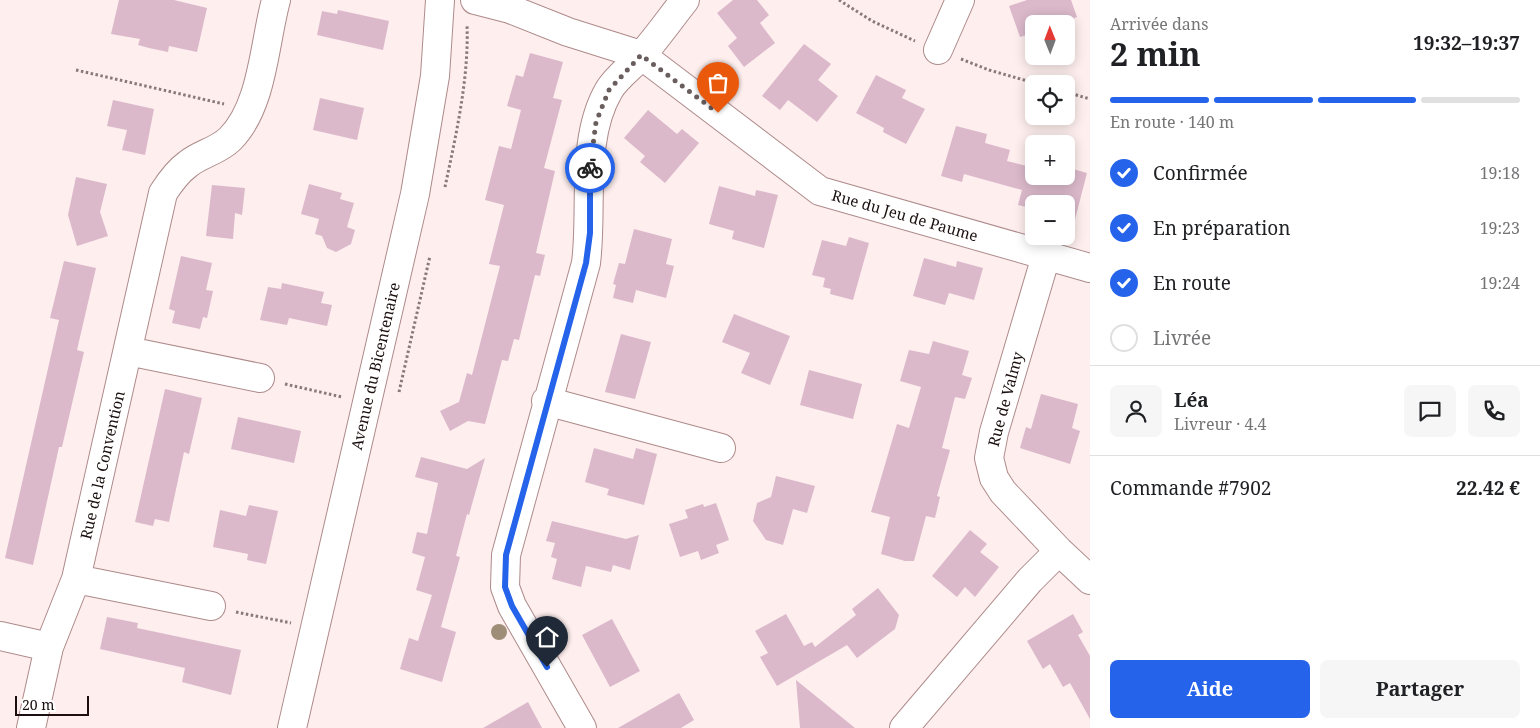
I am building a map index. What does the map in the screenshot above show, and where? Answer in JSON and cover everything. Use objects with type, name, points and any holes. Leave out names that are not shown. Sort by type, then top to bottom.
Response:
[{"type":"street","name":"Rue de la Convention","points":[[31,728],[49,647],[76,579],[163,193],[173,178],[188,163],[228,141],[242,127],[251,110],[276,0]]},
{"type":"street","name":"Avenue du Bicentenaire","points":[[292,728],[415,194],[435,76],[440,0]]},
{"type":"street","name":"Rue du Jeu de Paume","points":[[475,0],[510,9],[568,32],[641,55],[820,191],[1090,268]]},
{"type":"street","points":[[582,728],[512,606],[505,587],[506,555],[546,401],[586,263],[590,233],[590,161],[596,122],[609,90],[641,55],[685,0]]},
{"type":"street","points":[[938,50],[960,0]]},
{"type":"street","name":"Rue de Valmy","points":[[1046,256],[994,432],[989,458],[994,478],[1002,492],[1090,580]]},
{"type":"street","points":[[128,351],[260,378]]},
{"type":"street","points":[[546,401],[721,448]]},
{"type":"street","points":[[904,728],[1030,580],[1059,551]]},
{"type":"street","points":[[76,579],[211,606]]},
{"type":"street","points":[[0,636],[49,647]]},
{"type":"path","points":[[76,70],[251,110]]},
{"type":"path","points":[[1075,94],[1090,98]]},
{"type":"path","points":[[260,378],[338,396]]},
{"type":"path","points":[[211,606],[284,621]]},
{"type":"building","points":[[119,0],[174,0],[207,8],[197,52],[169,46],[168,52],[138,45],[140,39],[111,34]]},
{"type":"building","points":[[733,0],[757,0],[769,15],[760,23],[775,43],[744,67],[728,46],[737,38],[717,13]]},
{"type":"building","points":[[1027,0],[1071,0],[1077,17],[1075,18],[1075,15],[1025,15],[1025,36],[1020,37],[1009,6]]},
{"type":"building","points":[[338,10],[389,21],[383,50],[317,35],[322,11],[337,14]]},
{"type":"building","points":[[804,44],[831,64],[818,80],[838,96],[817,122],[788,100],[780,110],[762,96]]},
{"type":"building","points":[[530,53],[563,62],[553,98],[562,100],[544,168],[555,171],[536,253],[545,255],[540,276],[535,275],[519,340],[514,339],[508,361],[502,360],[485,424],[468,421],[450,431],[440,411],[459,402],[467,373],[472,375],[500,266],[489,264],[504,205],[485,200],[499,146],[511,149],[521,110],[507,106],[516,75],[523,77]]},
{"type":"building","points":[[876,75],[906,90],[902,98],[925,109],[906,144],[883,132],[884,128],[856,113]]},
{"type":"building","points":[[320,98],[364,108],[357,140],[313,130]]},
{"type":"building","points":[[113,100],[154,109],[145,155],[122,150],[127,130],[107,126]]},
{"type":"building","points":[[648,110],[677,134],[682,129],[699,143],[665,183],[640,162],[645,156],[624,138]]},
{"type":"building","points":[[956,126],[987,134],[985,143],[1010,150],[1007,161],[1025,166],[1025,185],[1075,185],[1075,170],[1087,173],[1075,219],[1075,195],[1025,195],[1025,207],[1018,205],[1022,190],[964,174],[962,182],[941,176]]},
{"type":"building","points":[[76,177],[107,184],[100,212],[108,236],[77,246],[68,215]]},
{"type":"building","points":[[309,184],[342,193],[340,199],[354,203],[347,227],[355,230],[351,244],[336,252],[327,248],[322,236],[315,234],[319,219],[301,214]]},
{"type":"building","points":[[212,185],[245,188],[242,215],[235,213],[233,239],[206,236]]},
{"type":"building","points":[[719,186],[755,196],[756,190],[778,195],[764,248],[732,239],[734,231],[709,224]]},
{"type":"building","points":[[634,229],[672,239],[666,264],[674,266],[666,298],[636,290],[633,303],[613,298],[616,285],[613,284],[619,263],[625,264]]},
{"type":"building","points":[[849,237],[869,243],[853,300],[830,294],[831,289],[823,287],[825,278],[812,275],[822,240],[846,246]]},
{"type":"building","points":[[181,256],[212,263],[206,290],[213,291],[207,318],[203,317],[200,329],[172,323],[175,311],[169,309]]},
{"type":"building","points":[[924,258],[956,267],[957,261],[983,268],[974,300],[949,293],[945,305],[913,296]]},
{"type":"building","points":[[64,261],[96,268],[77,350],[84,352],[62,447],[59,447],[33,565],[5,558],[59,320],[50,318]]},
{"type":"building","points":[[282,283],[324,292],[321,303],[332,305],[327,326],[289,318],[287,325],[260,320],[268,287],[281,289]]},
{"type":"building","points":[[734,314],[790,336],[770,385],[741,373],[750,353],[722,342]]},
{"type":"building","points":[[621,334],[651,342],[635,399],[605,392]]},
{"type":"building","points":[[933,341],[969,351],[962,375],[972,378],[965,399],[955,397],[942,448],[950,450],[937,496],[940,497],[935,518],[926,516],[914,561],[905,561],[881,554],[890,517],[871,512],[897,424],[909,428],[921,387],[900,381],[909,350],[929,354]]},
{"type":"building","points":[[809,370],[862,384],[853,419],[800,405]]},
{"type":"building","points":[[165,389],[202,398],[189,454],[184,452],[169,522],[155,519],[153,526],[135,522]]},
{"type":"building","points":[[1041,394],[1078,404],[1072,428],[1080,431],[1070,464],[1020,448],[1026,427],[1031,429]]},
{"type":"building","points":[[238,417],[301,431],[294,463],[231,449]]},
{"type":"building","points":[[594,448],[633,459],[636,448],[657,454],[644,505],[607,495],[609,489],[585,482]]},
{"type":"building","points":[[421,457],[467,469],[485,458],[456,556],[460,557],[441,627],[456,632],[442,682],[400,669],[409,638],[418,641],[432,595],[416,590],[425,557],[412,553],[417,532],[427,534],[438,483],[415,477]]},
{"type":"building","points":[[776,476],[815,486],[807,513],[793,509],[783,545],[766,540],[753,521],[757,503],[771,497]]},
{"type":"building","points":[[716,503],[729,540],[716,545],[719,553],[701,560],[698,551],[680,557],[669,524],[688,518],[685,510],[703,504],[704,507]]},
{"type":"building","points":[[249,505],[278,511],[266,564],[247,560],[248,554],[213,547],[220,510],[246,516]]},
{"type":"building","points":[[552,521],[626,539],[639,535],[630,570],[613,565],[611,572],[586,566],[581,587],[552,579],[557,559],[551,557],[555,543],[546,541]]},
{"type":"building","points":[[970,530],[987,544],[980,552],[999,567],[975,597],[965,587],[957,597],[932,576]]},
{"type":"building","points":[[878,588],[899,615],[895,629],[857,658],[847,645],[777,686],[760,657],[768,653],[755,631],[786,614],[804,646],[812,642],[815,647],[856,615],[852,609]]},
{"type":"building","points":[[1073,614],[1083,632],[1078,635],[1090,656],[1090,719],[1070,683],[1063,687],[1050,664],[1043,669],[1027,641]]},
{"type":"building","points":[[107,617],[138,623],[137,628],[241,650],[231,695],[182,682],[185,668],[100,649]]},
{"type":"building","points":[[612,619],[640,671],[610,687],[582,635]]},
{"type":"building","points":[[796,680],[855,728],[800,728]]},
{"type":"building","points":[[679,693],[694,720],[681,728],[618,728]]},
{"type":"building","points":[[528,702],[542,728],[483,728]]},
{"type":"way so far","points":[[590,168],[596,122],[609,90],[641,55],[718,113]]},
{"type":"route","points":[[547,667],[512,606],[505,587],[506,555],[546,401],[586,263],[590,233],[590,168]]}]
